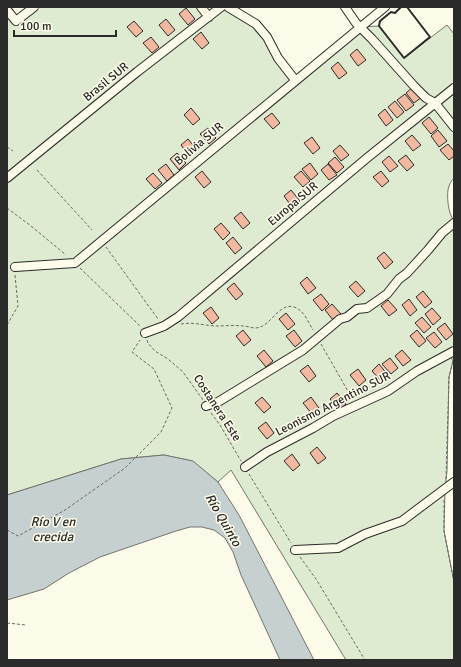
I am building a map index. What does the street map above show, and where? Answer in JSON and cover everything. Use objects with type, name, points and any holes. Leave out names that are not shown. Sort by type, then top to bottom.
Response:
[{"type":"street","points":[[7,10],[16,21],[34,7]]},
{"type":"street","points":[[201,7],[209,17]]},
{"type":"street","name":"Brasil SUR","points":[[7,178],[137,72],[221,7]]},
{"type":"street","points":[[228,7],[256,24],[267,37],[278,58],[295,80]]},
{"type":"street","points":[[345,7],[360,27],[414,86],[426,98],[435,103],[454,127]]},
{"type":"street","name":"Bolivia SUR","points":[[75,263],[385,7]]},
{"type":"street","name":"Europa SUR","points":[[145,332],[164,326],[178,317],[354,169],[454,88]]},
{"type":"street","points":[[206,406],[218,402],[303,350],[340,319],[347,317],[357,309],[367,308],[387,294],[399,279],[407,273],[442,234],[454,223]]},
{"type":"street","points":[[15,267],[75,263]]},
{"type":"street","name":"Leonismo Argentino SUR","points":[[245,467],[267,452],[333,416],[388,391],[417,371],[454,351]]},
{"type":"street","points":[[295,550],[338,548],[365,534],[402,521],[454,482]]},
{"type":"path","points":[[7,147],[13,151]]},
{"type":"path","points":[[37,170],[92,230]]},
{"type":"path","name":"Costanera Este","points":[[7,208],[75,263],[139,324],[145,332],[148,343],[155,351],[168,359],[183,372],[220,425],[295,550],[316,579],[365,660]]},
{"type":"path","points":[[106,246],[158,319]]},
{"type":"path","points":[[7,325],[18,306],[15,267]]},
{"type":"path","points":[[181,324],[188,323],[256,328],[265,325],[284,307],[289,306],[295,307],[303,312],[313,331]]},
{"type":"path","points":[[7,530],[18,536],[65,510],[125,468],[161,432],[172,408],[154,369],[132,352],[145,332]]},
{"type":"path","points":[[319,341],[349,393],[357,397]]},
{"type":"path","points":[[453,361],[449,376],[444,531],[454,582]]},
{"type":"path","points":[[7,623],[26,625]]},
{"type":"green space","points":[[34,7],[201,7],[209,17],[221,7],[256,24],[295,79],[360,27],[379,26],[404,58],[447,25],[454,34],[454,178],[448,189],[448,204],[450,214],[454,220],[454,351],[447,350],[453,361],[449,377],[444,531],[454,582],[454,660],[346,660],[231,470],[218,482],[192,461],[164,455],[121,459],[7,495],[7,10],[16,21]]},
{"type":"water","name":"Río V en crecida","points":[[164,455],[193,461],[218,482],[239,515],[314,660],[280,660],[241,575],[233,552],[225,538],[214,530],[202,527],[190,527],[176,531],[100,557],[69,573],[44,589],[7,600],[7,495],[121,459]]},
{"type":"building","points":[[186,8],[195,19],[188,25],[179,14]]},
{"type":"building","points":[[166,19],[175,30],[168,36],[159,25]]},
{"type":"building","points":[[134,21],[143,31],[136,37],[127,27]]},
{"type":"building","points":[[201,32],[209,43],[202,49],[193,39]]},
{"type":"building","points":[[151,37],[159,47],[152,53],[143,43]]},
{"type":"building","points":[[357,49],[366,60],[358,66],[350,55]]},
{"type":"building","points":[[338,62],[347,73],[339,79],[331,68]]},
{"type":"building","points":[[413,87],[422,97],[414,103],[406,93]]},
{"type":"building","points":[[405,94],[414,105],[406,111],[397,100]]},
{"type":"building","points":[[395,101],[404,112],[397,118],[388,107]]},
{"type":"building","points":[[191,108],[200,119],[193,125],[184,115]]},
{"type":"building","points":[[385,109],[393,120],[386,126],[378,115]]},
{"type":"building","points":[[272,113],[280,123],[273,129],[264,119]]},
{"type":"building","points":[[429,117],[438,128],[431,134],[422,123]]},
{"type":"building","points":[[208,128],[216,138],[209,144],[200,134]]},
{"type":"building","points":[[438,130],[447,141],[439,147],[431,136]]},
{"type":"building","points":[[412,135],[421,145],[413,151],[405,141]]},
{"type":"building","points":[[312,137],[320,148],[313,154],[304,143]]},
{"type":"building","points":[[188,139],[197,150],[189,156],[181,145]]},
{"type":"building","points":[[448,144],[454,151],[454,156],[449,160],[440,150]]},
{"type":"building","points":[[340,145],[349,155],[341,161],[333,151]]},
{"type":"building","points":[[177,153],[186,163],[179,170],[170,159]]},
{"type":"building","points":[[406,155],[414,165],[407,171],[398,161]]},
{"type":"building","points":[[389,156],[398,166],[390,172],[382,162]]},
{"type":"building","points":[[335,157],[344,167],[337,173],[328,163]]},
{"type":"building","points":[[310,163],[318,174],[311,180],[302,169]]},
{"type":"building","points":[[166,164],[174,175],[167,181],[158,170]]},
{"type":"building","points":[[328,164],[337,175],[329,180],[321,170]]},
{"type":"building","points":[[202,171],[211,182],[204,188],[195,177]]},
{"type":"building","points":[[301,171],[310,181],[303,187],[294,177]]},
{"type":"building","points":[[381,171],[389,181],[382,187],[373,177]]},
{"type":"building","points":[[153,173],[162,183],[155,189],[146,179]]},
{"type":"building","points":[[291,190],[300,201],[292,207],[284,196]]},
{"type":"building","points":[[241,212],[250,223],[243,229],[234,218]]},
{"type":"building","points":[[221,223],[230,233],[223,240],[214,229]]},
{"type":"building","points":[[233,237],[242,248],[235,254],[226,243]]},
{"type":"building","points":[[384,252],[393,262],[385,269],[377,258]]},
{"type":"building","points":[[307,277],[316,288],[308,294],[300,283]]},
{"type":"building","points":[[356,281],[365,291],[358,297],[349,287]]},
{"type":"building","points":[[234,283],[243,294],[236,300],[227,289]]},
{"type":"building","points":[[423,291],[432,302],[425,308],[416,297]]},
{"type":"building","points":[[321,294],[329,304],[322,311],[313,300]]},
{"type":"building","points":[[409,299],[417,310],[410,316],[402,305]]},
{"type":"building","points":[[388,300],[397,310],[389,316],[381,306]]},
{"type":"building","points":[[332,304],[341,314],[333,320],[325,310]]},
{"type":"building","points":[[211,307],[219,318],[212,324],[203,313]]},
{"type":"building","points":[[432,308],[441,318],[433,325],[425,314]]},
{"type":"building","points":[[286,313],[295,324],[288,330],[279,319]]},
{"type":"building","points":[[422,317],[431,327],[424,333],[415,323]]},
{"type":"building","points":[[445,323],[453,334],[446,340],[437,329]]},
{"type":"building","points":[[243,330],[251,340],[244,346],[236,336]]},
{"type":"building","points":[[294,330],[302,341],[295,347],[286,336]]},
{"type":"building","points":[[417,330],[426,341],[419,347],[410,336]]},
{"type":"building","points":[[434,332],[442,342],[435,348],[426,338]]},
{"type":"building","points":[[264,350],[273,361],[266,367],[257,356]]},
{"type":"building","points":[[402,350],[411,360],[403,366],[395,356]]},
{"type":"building","points":[[390,358],[398,368],[391,374],[382,364]]},
{"type":"building","points":[[379,364],[388,375],[381,381],[372,371]]},
{"type":"building","points":[[308,365],[316,376],[309,382],[300,371]]},
{"type":"building","points":[[358,369],[366,380],[359,386],[350,375]]},
{"type":"building","points":[[337,393],[346,404],[339,410],[330,399]]},
{"type":"building","points":[[262,397],[271,407],[264,413],[255,403]]},
{"type":"building","points":[[311,397],[319,408],[312,414],[303,403]]},
{"type":"building","points":[[266,422],[274,433],[267,439],[258,428]]},
{"type":"building","points":[[317,447],[326,458],[318,464],[310,453]]},
{"type":"building","points":[[292,454],[300,465],[293,471],[284,461]]},
{"type":"wall","points":[[401,7],[395,13],[391,12],[380,21],[379,26],[404,58],[430,37],[407,7]]},
{"type":"water label","name":"Río Quinto","points":[[223,520]]}]
